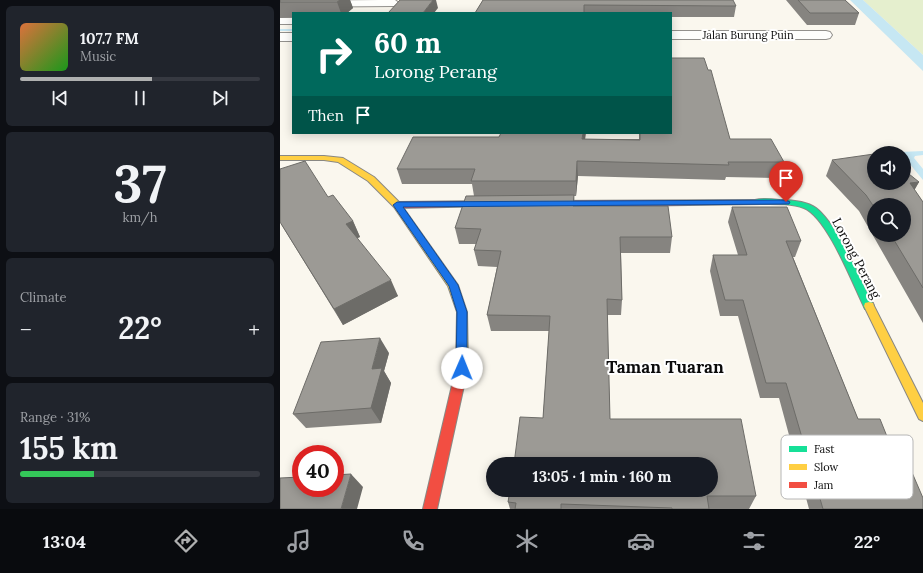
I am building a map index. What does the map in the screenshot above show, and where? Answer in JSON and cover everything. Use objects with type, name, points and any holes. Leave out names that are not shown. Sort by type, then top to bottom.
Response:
[{"type":"street","points":[[280,4],[396,1]]},
{"type":"street","points":[[385,12],[396,1]]},
{"type":"street","points":[[280,21],[292,21]]},
{"type":"street","name":"Jalan Burung Puin","points":[[672,35],[826,36]]},
{"type":"street","points":[[280,37],[292,37]]},
{"type":"street","points":[[280,158],[324,158],[340,160],[370,179],[397,205],[453,285],[462,312],[462,368],[430,509]]},
{"type":"street","name":"Lorong Perang","points":[[532,204],[786,202],[812,209],[828,225],[923,415]]},
{"type":"street","points":[[397,205],[500,204]]},
{"type":"green space","points":[[863,0],[923,0],[923,55]]},
{"type":"water","points":[[850,0],[863,0],[923,55],[923,71]]},
{"type":"water","points":[[923,151],[923,155],[915,156],[914,158],[923,169],[923,180],[911,165],[911,152]]},
{"type":"building","points":[[280,0],[340,0],[337,2],[280,2]]},
{"type":"building","points":[[400,0],[433,0],[424,12],[389,12]]},
{"type":"building","points":[[483,0],[733,0],[736,6],[584,5],[584,12],[476,12]]},
{"type":"building","points":[[798,0],[845,0],[859,13],[810,13]]},
{"type":"building","points":[[672,58],[704,58],[708,70],[711,70],[730,139],[771,139],[784,162],[728,162],[729,165],[577,161],[576,181],[471,181],[475,169],[397,169],[413,137],[499,137],[500,134],[583,134],[582,139],[640,140],[640,134],[672,134]]},
{"type":"building","points":[[867,155],[867,190],[911,190],[911,184],[923,202],[923,288],[895,242],[911,242],[911,198],[868,198],[832,160]]},
{"type":"building","points":[[305,161],[328,197],[333,195],[353,221],[346,224],[391,280],[334,309],[280,222],[280,169]]},
{"type":"building","points":[[911,176],[919,182],[911,183]]},
{"type":"building","points":[[574,195],[573,206],[668,206],[672,237],[620,237],[622,300],[607,299],[610,419],[741,419],[756,496],[718,496],[718,457],[515,457],[520,417],[543,418],[550,316],[487,315],[501,251],[474,250],[481,229],[455,228],[466,196]]},
{"type":"building","points":[[732,207],[787,207],[801,241],[786,241],[858,419],[880,419],[886,435],[801,435],[786,383],[766,383],[743,300],[725,300],[713,255],[747,255]]},
{"type":"building","points":[[380,338],[372,369],[382,368],[371,408],[293,414],[321,342]]},
{"type":"building","points":[[344,474],[351,474],[341,509],[280,509],[280,478],[292,477],[292,497],[344,497]]},
{"type":"building","points":[[913,475],[923,498],[923,509],[823,509],[820,499],[913,499]]},
{"type":"building","points":[[509,497],[707,497],[709,509],[672,509],[561,504],[561,509],[515,509],[516,503],[508,502]]},
{"type":"waterway","points":[[280,30],[292,30]]},
{"type":"traffic: fast","points":[[758,202],[786,202],[807,206],[812,209],[827,226],[835,239],[869,306]]},
{"type":"traffic: slow","points":[[280,158],[324,158],[340,160],[371,179],[397,205],[453,285],[462,312],[462,368],[459,381]]},
{"type":"traffic: slow","points":[[869,306],[923,415]]},
{"type":"traffic: jam","points":[[544,204],[758,202]]},
{"type":"traffic: jam","points":[[397,205],[494,204]]},
{"type":"traffic: jam","points":[[430,509],[459,381]]},
{"type":"district","name":"Taman Tuaran","points":[[665,367]]},
{"type":"route","points":[[462,368],[462,312],[453,285],[397,205],[786,202]]}]
